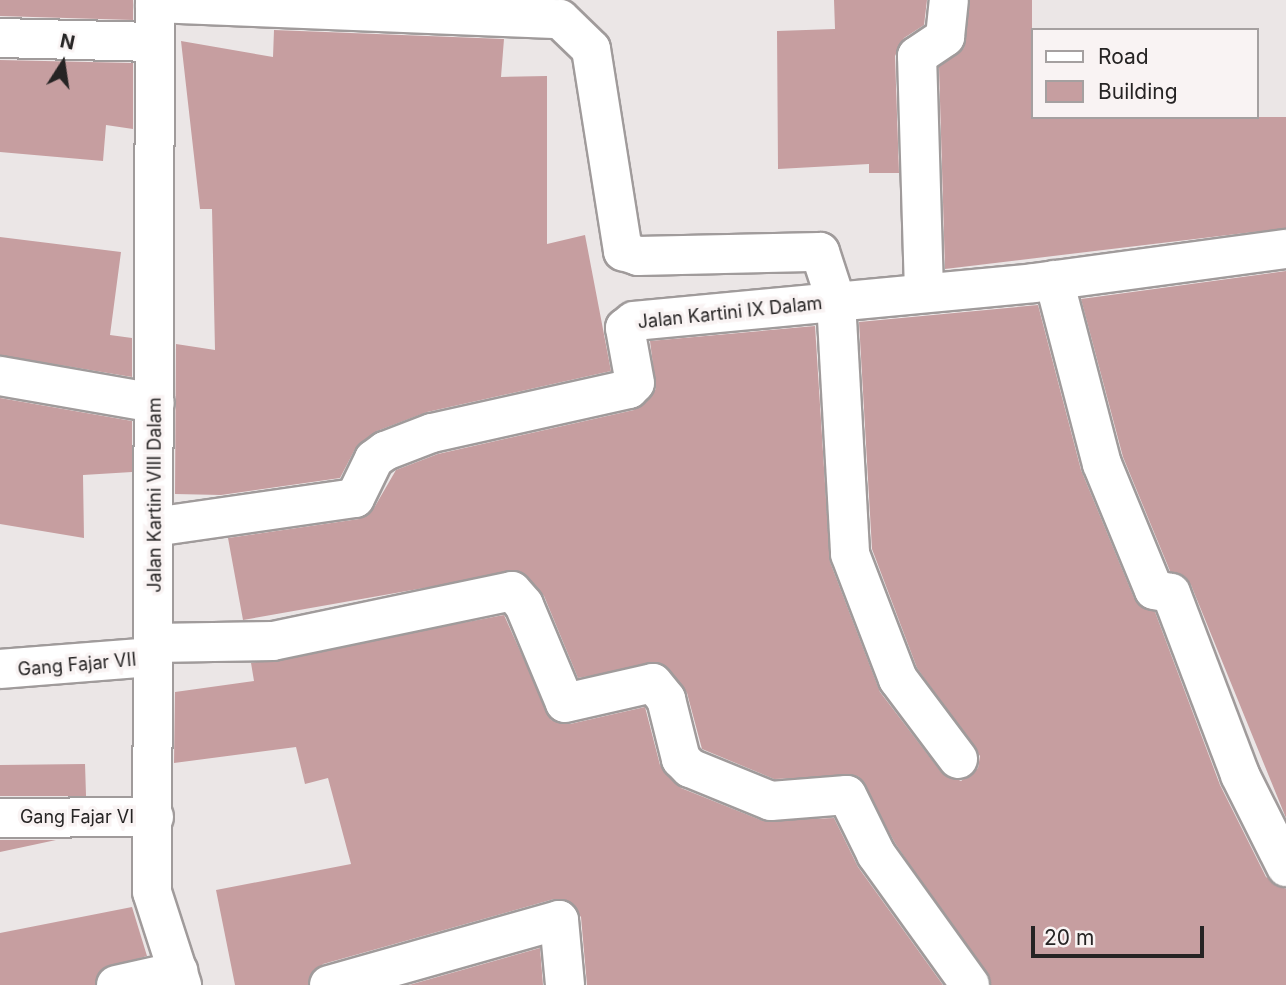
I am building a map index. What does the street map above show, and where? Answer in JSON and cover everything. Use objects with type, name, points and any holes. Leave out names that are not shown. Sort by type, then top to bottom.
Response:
[{"type":"street","points":[[924,290],[917,56],[946,37],[949,0]]},
{"type":"street","points":[[155,2],[560,19],[592,49],[623,251],[638,256],[810,248],[827,260],[836,301],[850,554],[898,679],[958,759]]},
{"type":"street","name":"Jalan Kartini VIII Dalam","points":[[155,2],[152,892],[180,978]]},
{"type":"street","points":[[0,38],[155,42]]},
{"type":"street","name":"Jalan Kartini IX Dalam","points":[[154,527],[355,498],[374,459],[385,451],[432,433],[629,389],[635,383],[625,328],[634,321],[924,290],[1054,280],[1286,249]]},
{"type":"street","points":[[1054,280],[1102,464],[1154,590],[1171,593],[1240,775],[1286,867]]},
{"type":"street","points":[[0,376],[155,403]]},
{"type":"street","name":"Gang Fajar VII","points":[[0,670],[154,650],[273,641],[512,591],[523,605],[565,703],[653,683],[666,699],[681,759],[690,768],[771,800],[847,795],[876,854],[970,985]]},
{"type":"street","name":"Gang Fajar VI","points":[[0,818],[154,817]]},
{"type":"street","points":[[329,985],[559,920],[565,985]]},
{"type":"street","points":[[116,985],[180,978]]},
{"type":"building","points":[[0,0],[133,0],[133,20],[0,16]]},
{"type":"building","points":[[834,0],[927,0],[924,25],[904,38],[895,56],[899,173],[869,173],[869,164],[778,169],[777,31],[835,29]]},
{"type":"building","points":[[970,0],[1032,0],[1030,119],[1286,117],[1286,228],[945,269],[939,67],[964,48]]},
{"type":"building","points":[[274,30],[504,39],[501,77],[547,76],[547,244],[585,235],[611,371],[427,412],[377,431],[355,449],[340,478],[221,495],[175,494],[176,344],[215,350],[212,209],[200,209],[181,41],[273,57]]},
{"type":"building","points":[[0,60],[133,63],[133,129],[106,125],[103,161],[0,152]]},
{"type":"building","points":[[0,237],[121,252],[110,335],[132,338],[132,377],[0,355]]},
{"type":"building","points":[[1286,271],[1286,818],[1191,585],[1170,571],[1123,457],[1081,299]]},
{"type":"building","points":[[1038,305],[1081,470],[1134,598],[1155,612],[1220,785],[1266,877],[1286,889],[1286,985],[991,985],[895,843],[858,776],[774,779],[702,749],[687,693],[661,663],[578,678],[544,596],[520,571],[243,620],[228,538],[359,519],[374,508],[396,470],[438,454],[634,410],[656,389],[650,341],[815,326],[830,562],[880,692],[941,772],[961,781],[978,768],[980,756],[917,668],[872,549],[859,322]]},
{"type":"building","points":[[0,398],[132,421],[132,472],[83,475],[84,538],[0,524]]},
{"type":"building","points":[[504,615],[551,720],[570,724],[645,707],[660,765],[681,788],[763,821],[834,818],[858,867],[943,985],[587,985],[581,917],[566,900],[554,899],[323,964],[308,985],[235,985],[216,890],[351,864],[328,778],[305,784],[296,747],[174,763],[175,692],[254,681],[251,663]]},
{"type":"building","points":[[85,764],[86,796],[0,796],[0,765]]},
{"type":"building","points":[[0,840],[56,840],[0,852]]},
{"type":"building","points":[[132,907],[147,956],[102,969],[95,985],[0,985],[0,933]]},
{"type":"building","points":[[540,948],[543,985],[409,985]]}]
